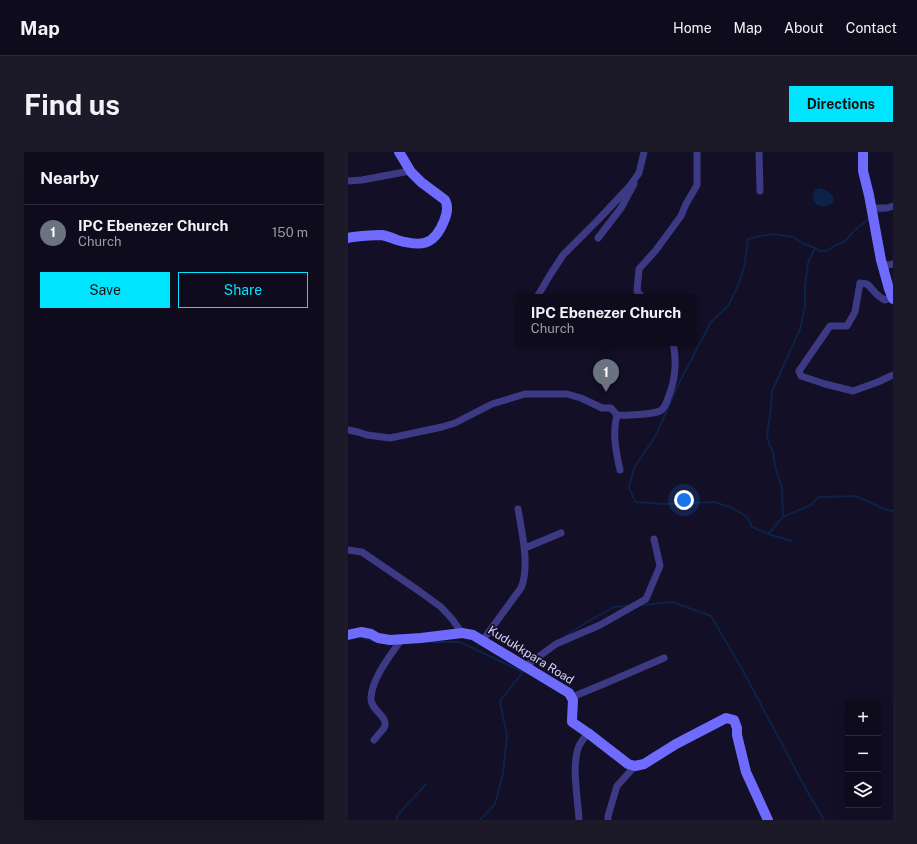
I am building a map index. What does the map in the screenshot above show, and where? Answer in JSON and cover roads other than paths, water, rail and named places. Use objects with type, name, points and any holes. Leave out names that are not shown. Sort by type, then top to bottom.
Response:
[{"type":"street","points":[[348,238],[382,235],[404,242],[416,244],[428,243],[435,237],[440,229],[445,220],[448,209],[445,200],[421,182],[410,171],[400,152]]},
{"type":"street","points":[[598,238],[621,208],[632,189],[639,173],[644,152]]},
{"type":"street","points":[[640,294],[637,291],[639,269],[656,250],[681,216],[697,184],[697,152]]},
{"type":"street","points":[[759,152],[760,191]]},
{"type":"street","points":[[863,152],[863,171],[872,208],[881,260],[888,265],[892,298],[884,300],[876,295],[872,288],[867,284],[860,283],[855,312],[847,326],[830,326],[799,372],[801,376],[852,391],[893,375]]},
{"type":"street","points":[[348,181],[362,180],[410,171]]},
{"type":"street","points":[[539,294],[563,255],[604,215],[629,187],[639,173]]},
{"type":"street","points":[[872,208],[888,208],[893,206]]},
{"type":"street","points":[[348,430],[367,436],[390,438],[442,428],[492,404],[526,394],[567,394],[581,398],[602,408],[612,408],[617,415],[627,416],[653,413],[660,411],[666,403],[672,389],[675,359],[673,346]]},
{"type":"street","points":[[617,415],[614,425],[620,470]]},
{"type":"street","points":[[483,640],[521,588],[524,581],[525,548],[518,509]]},
{"type":"street","points":[[525,548],[561,533]]},
{"type":"street","points":[[526,666],[556,644],[600,625],[646,600],[660,566],[654,539]]},
{"type":"street","points":[[348,550],[362,552],[441,607],[452,618],[462,633]]},
{"type":"street","name":"Kudukkpara Road","points":[[348,635],[361,632],[371,634],[378,638],[390,640],[462,633],[474,635],[569,693],[572,697],[573,704],[572,722],[628,764],[635,766]]},
{"type":"street","points":[[374,740],[385,727],[385,722],[371,704],[373,688],[379,674],[401,640]]},
{"type":"street","points":[[572,697],[606,684],[664,658]]},
{"type":"street","points":[[608,820],[617,786],[635,766],[644,764],[676,744],[726,718],[734,720],[746,772],[768,820]]},
{"type":"street","points":[[579,820],[575,771],[576,758],[580,745],[588,733]]},
{"type":"water","points":[[819,188],[833,196],[834,200],[832,204],[823,207],[814,201],[814,193],[816,189]]},
{"type":"waterway","points":[[878,213],[884,211]]},
{"type":"waterway","points":[[792,541],[768,534],[752,527],[748,518],[730,507],[714,502],[662,504],[635,502],[629,487],[634,468],[656,435],[678,385],[711,322],[728,306],[737,288],[744,268],[748,239],[774,234],[793,237],[820,251],[827,251],[845,241],[857,228],[868,220]]},
{"type":"waterway","points":[[768,534],[783,517],[782,488],[767,435],[772,391],[800,329],[805,307],[805,286],[808,263],[815,248]]},
{"type":"waterway","points":[[783,517],[811,505],[819,497],[856,496],[884,509],[893,511]]},
{"type":"waterway","points":[[642,605],[672,602],[711,616],[742,669],[807,791],[825,820]]},
{"type":"waterway","points":[[564,637],[614,607],[627,606]]},
{"type":"waterway","points":[[359,637],[374,641]]},
{"type":"waterway","points":[[430,642],[460,642],[523,672],[500,701],[507,736],[503,773],[495,804],[480,820]]},
{"type":"waterway","points":[[397,820],[397,816],[426,784]]},
{"type":"place","name":"IPC Ebenezer Church","points":[[606,392]]}]
